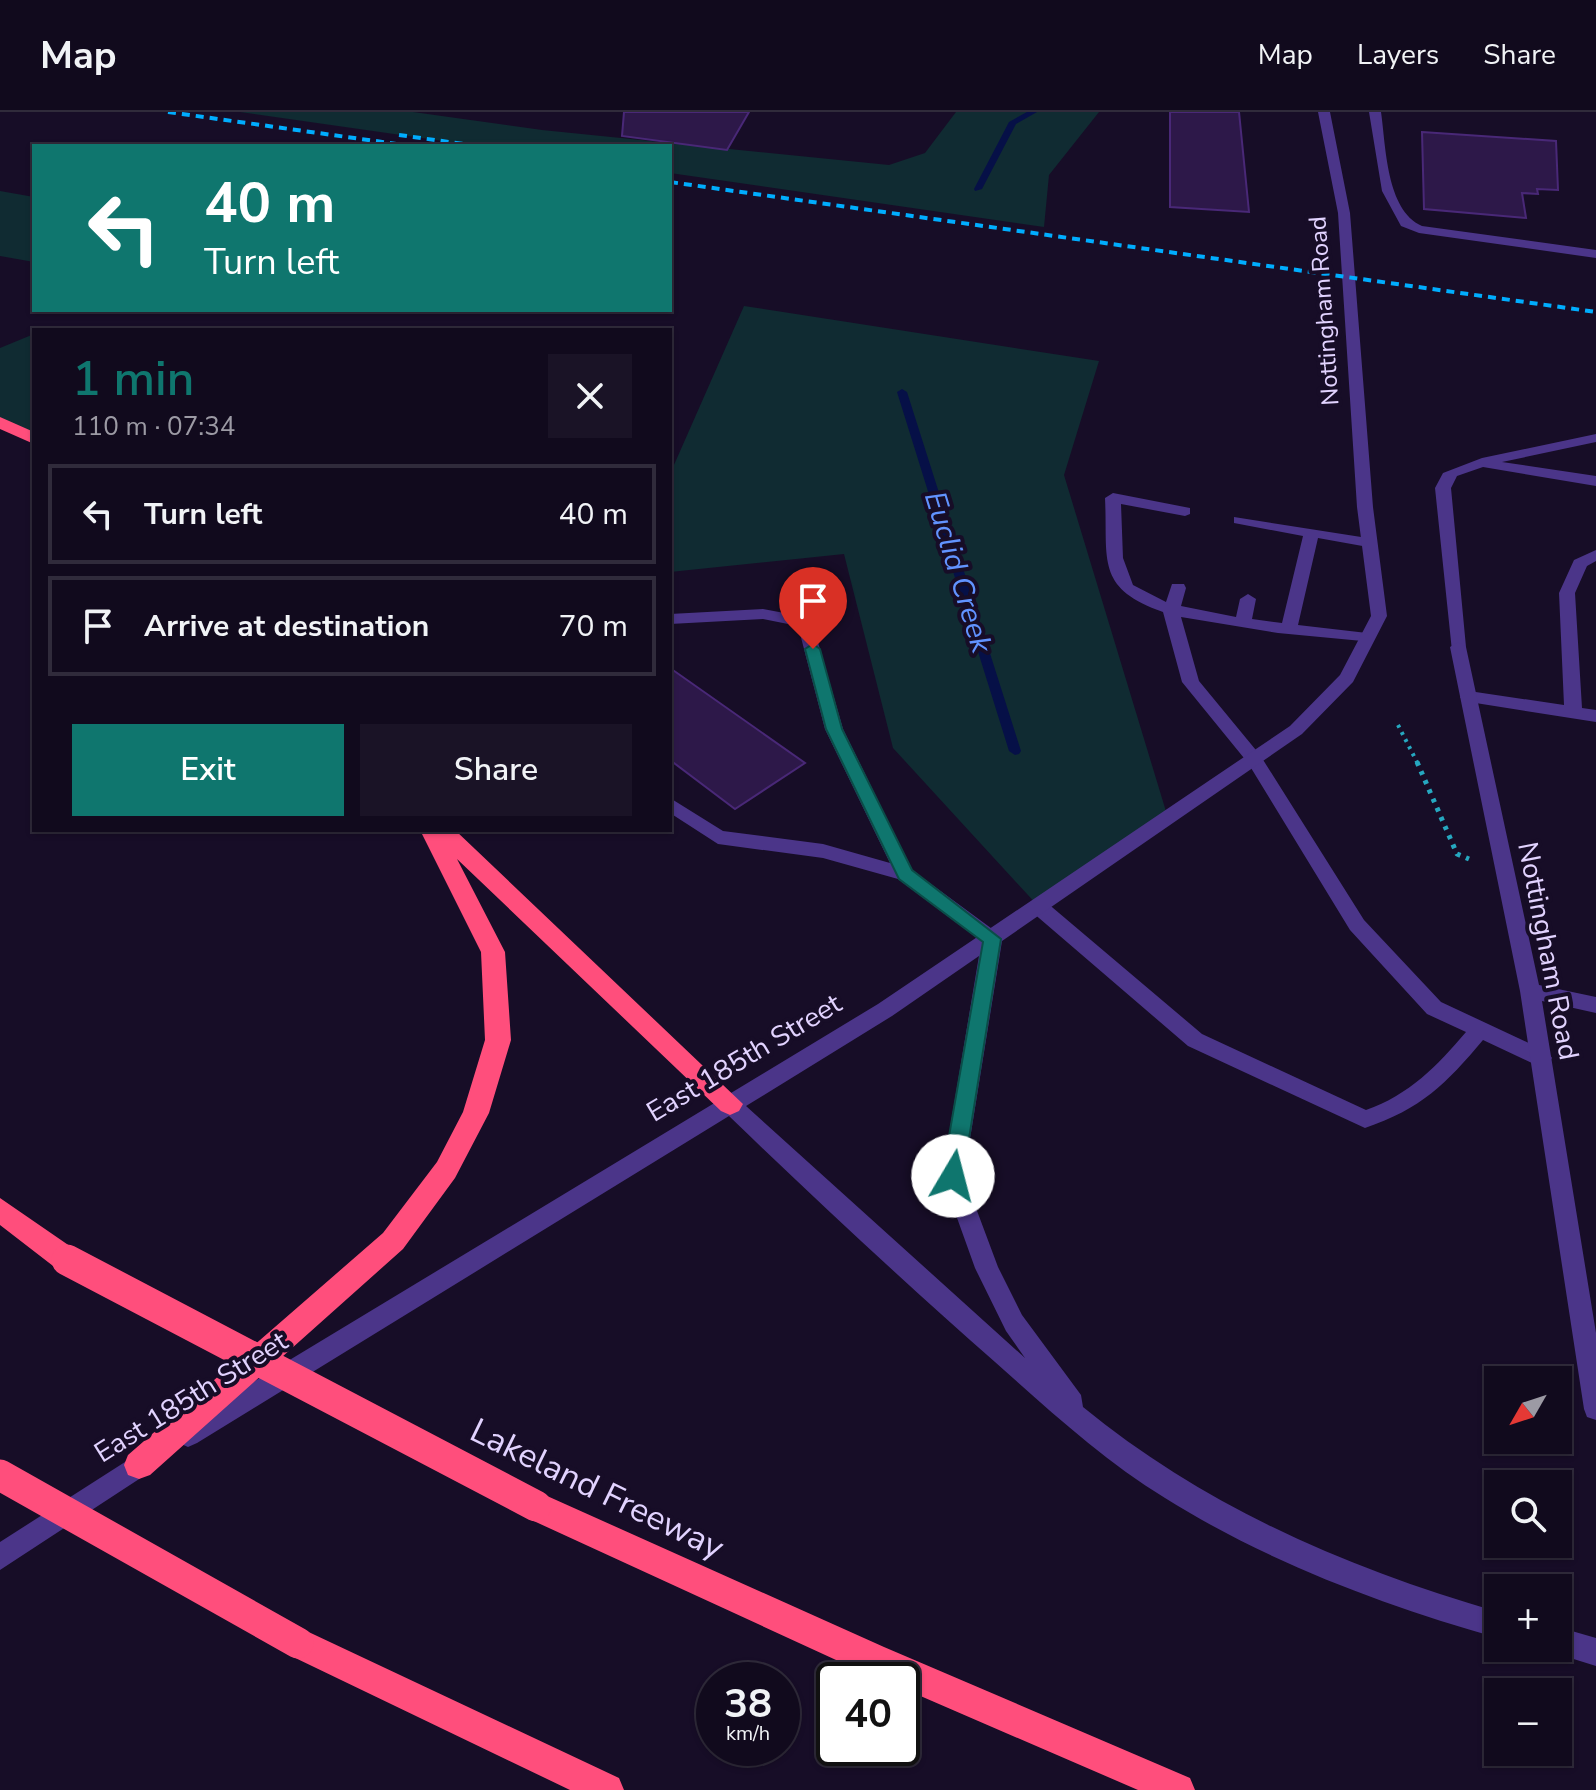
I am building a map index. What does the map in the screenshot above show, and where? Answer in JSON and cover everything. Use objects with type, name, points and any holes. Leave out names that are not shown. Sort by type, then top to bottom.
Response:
[{"type":"highway","points":[[0,422],[32,438]]},
{"type":"highway","points":[[139,1465],[393,1241],[446,1170],[476,1113],[498,1040],[493,952],[432,832]]},
{"type":"highway","points":[[443,832],[730,1104]]},
{"type":"highway","points":[[0,1210],[67,1260]]},
{"type":"highway","name":"Lakeland Freeway","points":[[0,1221],[67,1260],[536,1506],[872,1659],[1178,1790]]},
{"type":"highway","points":[[0,1475],[298,1643],[607,1790]]},
{"type":"street","name":"Nottingham Road","points":[[1324,112],[1344,213],[1365,507]]},
{"type":"street","points":[[1375,112],[1388,191],[1405,223],[1419,229],[1596,254]]},
{"type":"street","name":"Nottingham Road","points":[[1596,438],[1451,473],[1443,488],[1458,647],[1530,991],[1596,1409]]},
{"type":"street","points":[[1479,464],[1596,481]]},
{"type":"street","points":[[1185,511],[1113,498],[1117,569],[1127,589],[1171,611],[1367,638]]},
{"type":"street","name":"East 185th Street","points":[[0,1557],[139,1465],[885,1010],[1296,730],[1347,678],[1379,616],[1365,507]]},
{"type":"street","points":[[1240,520],[1368,542]]},
{"type":"street","points":[[1262,543],[1267,525]]},
{"type":"street","points":[[1289,628],[1312,532]]},
{"type":"street","points":[[1573,713],[1567,593],[1580,563],[1596,555]]},
{"type":"street","points":[[1178,588],[1171,611],[1191,682],[1254,759],[1357,925],[1434,1008],[1541,1058]]},
{"type":"street","points":[[1243,621],[1248,599]]},
{"type":"street","points":[[672,619],[763,614],[805,622],[834,729],[905,874]]},
{"type":"street","points":[[1469,697],[1596,716]]},
{"type":"street","points":[[672,805],[718,837],[823,851],[905,874],[992,939],[953,1176],[987,1268],[1014,1323],[1090,1429]]},
{"type":"street","points":[[1039,907],[1195,1040],[1365,1119],[1398,1109],[1433,1085],[1480,1030]]},
{"type":"street","points":[[1530,991],[1596,1005]]},
{"type":"street","points":[[730,1104],[833,1203],[1090,1429],[1199,1504],[1316,1560],[1430,1606],[1484,1621]]},
{"type":"street","points":[[1572,1645],[1596,1652]]},
{"type":"path","points":[[1398,725],[1431,789],[1457,854],[1475,861],[1503,862]]},
{"type":"green space","points":[[240,112],[413,112],[542,130],[889,165],[925,153],[956,112],[1099,112],[1049,175],[1044,227],[672,173],[672,144],[464,144]]},
{"type":"green space","points":[[0,191],[32,197],[32,262],[0,256]]},
{"type":"green space","points":[[744,306],[1099,361],[1064,475],[1168,818],[1039,907],[893,748],[844,554],[672,572],[672,469]]},
{"type":"green space","points":[[32,335],[32,438],[0,422],[0,348]]},
{"type":"building","points":[[624,112],[749,112],[727,150],[622,136]]},
{"type":"building","points":[[1170,112],[1239,112],[1249,212],[1170,207]]},
{"type":"building","points":[[1422,132],[1556,141],[1558,190],[1537,189],[1538,194],[1522,193],[1526,218],[1424,209]]},
{"type":"building","points":[[672,669],[805,763],[735,809],[672,762]]},
{"type":"waterway","name":"Euclid Creek","points":[[978,189],[1013,122],[1033,112]]},
{"type":"waterway","name":"Euclid Creek","points":[[902,392],[1015,751]]},
{"type":"railway","points":[[168,112],[397,144]]},
{"type":"railway","points":[[399,135],[464,144]]},
{"type":"railway","points":[[672,182],[1596,312]]},
{"type":"route","points":[[813,649],[834,729],[905,874],[992,939],[953,1176]]}]
